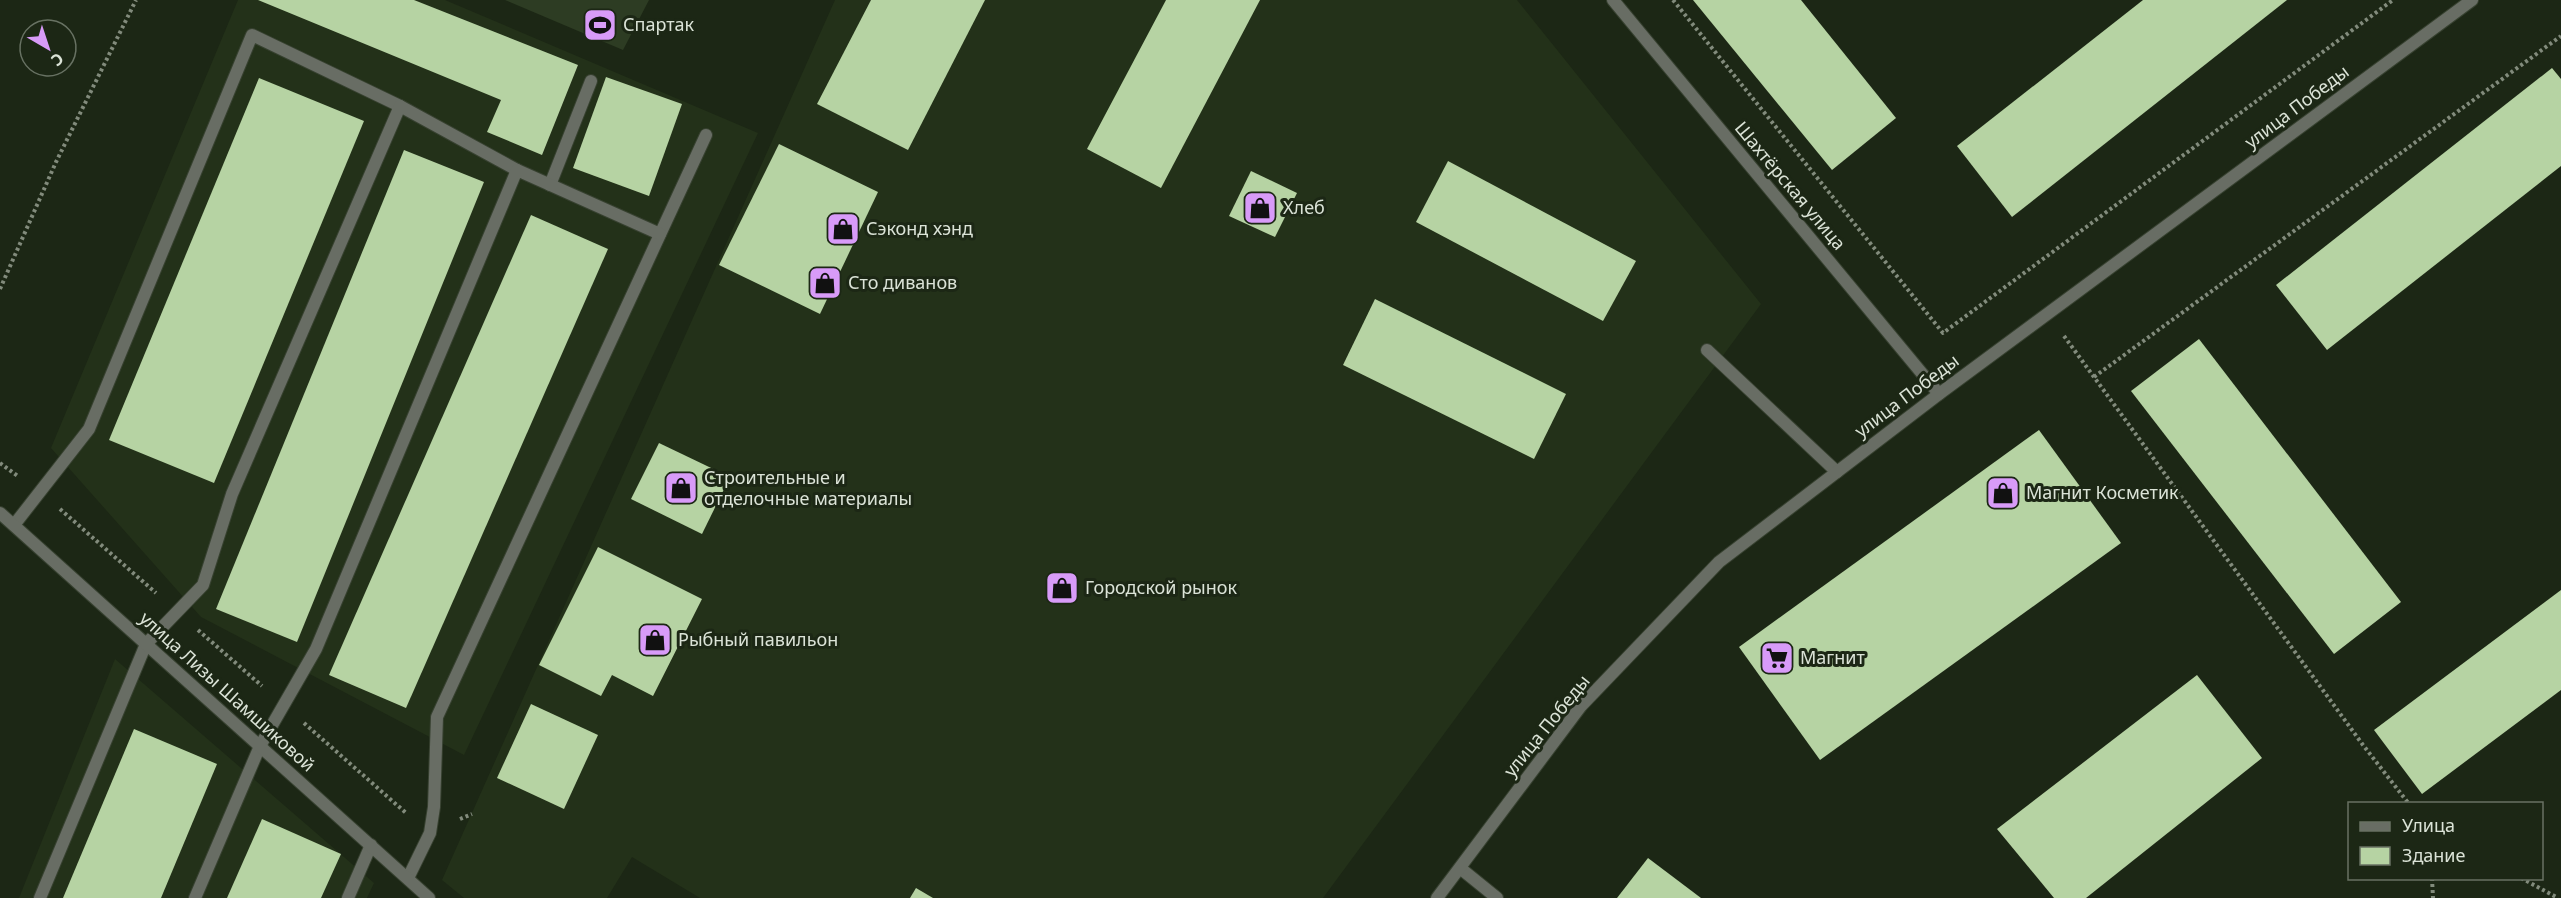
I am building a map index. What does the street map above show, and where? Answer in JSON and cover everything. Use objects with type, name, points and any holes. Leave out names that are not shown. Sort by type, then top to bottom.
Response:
[{"type":"street","name":"Шахтёрская улица","points":[[1613,0],[1939,394]]},
{"type":"street","name":"улица Победы","points":[[1437,898],[1581,706],[1719,562],[1939,394],[2472,0]]},
{"type":"street","points":[[14,525],[89,429],[252,35],[400,106],[518,170],[660,234]]},
{"type":"street","points":[[550,185],[591,81]]},
{"type":"street","points":[[40,898],[146,644],[203,585],[232,494],[400,106]]},
{"type":"street","points":[[408,878],[430,833],[434,807],[437,717],[706,135]]},
{"type":"street","points":[[195,898],[260,746],[316,649],[518,170]]},
{"type":"street","points":[[1707,350],[1837,472]]},
{"type":"street","name":"улица Лизы Шамшиковой","points":[[0,513],[429,898]]},
{"type":"street","points":[[348,898],[371,845]]},
{"type":"street","points":[[1460,867],[1497,898]]},
{"type":"path","points":[[0,289],[56,162],[136,0]]},
{"type":"path","points":[[1673,0],[1943,333],[2393,0]]},
{"type":"path","points":[[2094,378],[2561,36]]},
{"type":"path","points":[[2048,314],[2363,745],[2407,802]]},
{"type":"path","points":[[0,463],[40,491],[430,833]]},
{"type":"path","points":[[2432,880],[2433,898]]},
{"type":"path","points":[[2523,880],[2558,898]]},
{"type":"shaded area","points":[[238,0],[445,0],[758,133],[464,755],[201,617],[51,448]]},
{"type":"shaded area","name":"Спартак","points":[[505,0],[649,0],[623,50]]},
{"type":"shaded area","name":"Городской рынок","points":[[835,0],[1517,0],[1761,304],[1323,898],[700,898],[632,857],[607,898],[464,898],[442,880]]},
{"type":"shaded area","points":[[115,659],[374,883],[367,898],[19,898]]},
{"type":"building","points":[[258,0],[414,0],[578,65],[542,155],[487,132],[501,100]]},
{"type":"building","points":[[871,0],[985,0],[908,150],[817,104]]},
{"type":"building","points":[[1166,0],[1260,0],[1161,188],[1087,149]]},
{"type":"building","points":[[1693,0],[1801,0],[1896,118],[1832,170]]},
{"type":"building","points":[[2143,0],[2287,0],[2012,217],[1957,146]]},
{"type":"building","points":[[2552,68],[2561,79],[2561,166],[2327,350],[2276,285]]},
{"type":"building","points":[[606,77],[682,104],[649,196],[573,168]]},
{"type":"building","points":[[259,78],[364,121],[214,483],[109,440]]},
{"type":"building","points":[[779,144],[878,192],[820,314],[719,265]]},
{"type":"building","points":[[404,150],[484,182],[297,642],[216,609]]},
{"type":"building","points":[[1448,161],[1636,261],[1603,321],[1416,222]]},
{"type":"building","points":[[1251,171],[1297,193],[1275,237],[1229,216]]},
{"type":"building","points":[[531,215],[608,249],[406,708],[329,675]]},
{"type":"building","points":[[1375,299],[1566,394],[1534,459],[1343,365]]},
{"type":"building","points":[[2199,339],[2401,602],[2334,654],[2131,391]]},
{"type":"building","points":[[2039,430],[2121,543],[1820,760],[1739,647]]},
{"type":"building","name":"Строительные и отделочные материалы","points":[[659,443],[730,477],[702,534],[631,499]]},
{"type":"building","points":[[598,547],[702,599],[653,696],[612,675],[601,696],[539,665]]},
{"type":"building","points":[[2561,590],[2561,690],[2422,794],[2374,730]]},
{"type":"building","points":[[2197,675],[2262,758],[2086,898],[2054,898],[1997,829]]},
{"type":"building","points":[[531,704],[598,735],[564,809],[497,778]]},
{"type":"building","points":[[134,729],[217,764],[161,898],[63,898]]},
{"type":"building","points":[[262,819],[341,854],[321,898],[227,898]]},
{"type":"building","points":[[1648,858],[1701,898],[1617,898]]},
{"type":"building","points":[[916,888],[933,898],[910,898]]},
{"type":"place","name":"Спартак","points":[[600,25]]},
{"type":"place","name":"Хлеб","points":[[1260,208]]},
{"type":"place","name":"Сэконд хэнд","points":[[843,229]]},
{"type":"place","name":"Сто диванов","points":[[825,283]]},
{"type":"place","name":"Строительные и отделочные материалы","points":[[681,488]]},
{"type":"place","name":"Магнит Косметик","points":[[2003,493]]},
{"type":"place","name":"Городской рынок","points":[[1062,588]]},
{"type":"place","name":"Рыбный павильон","points":[[655,640]]},
{"type":"place","name":"Магнит","points":[[1777,658]]}]
